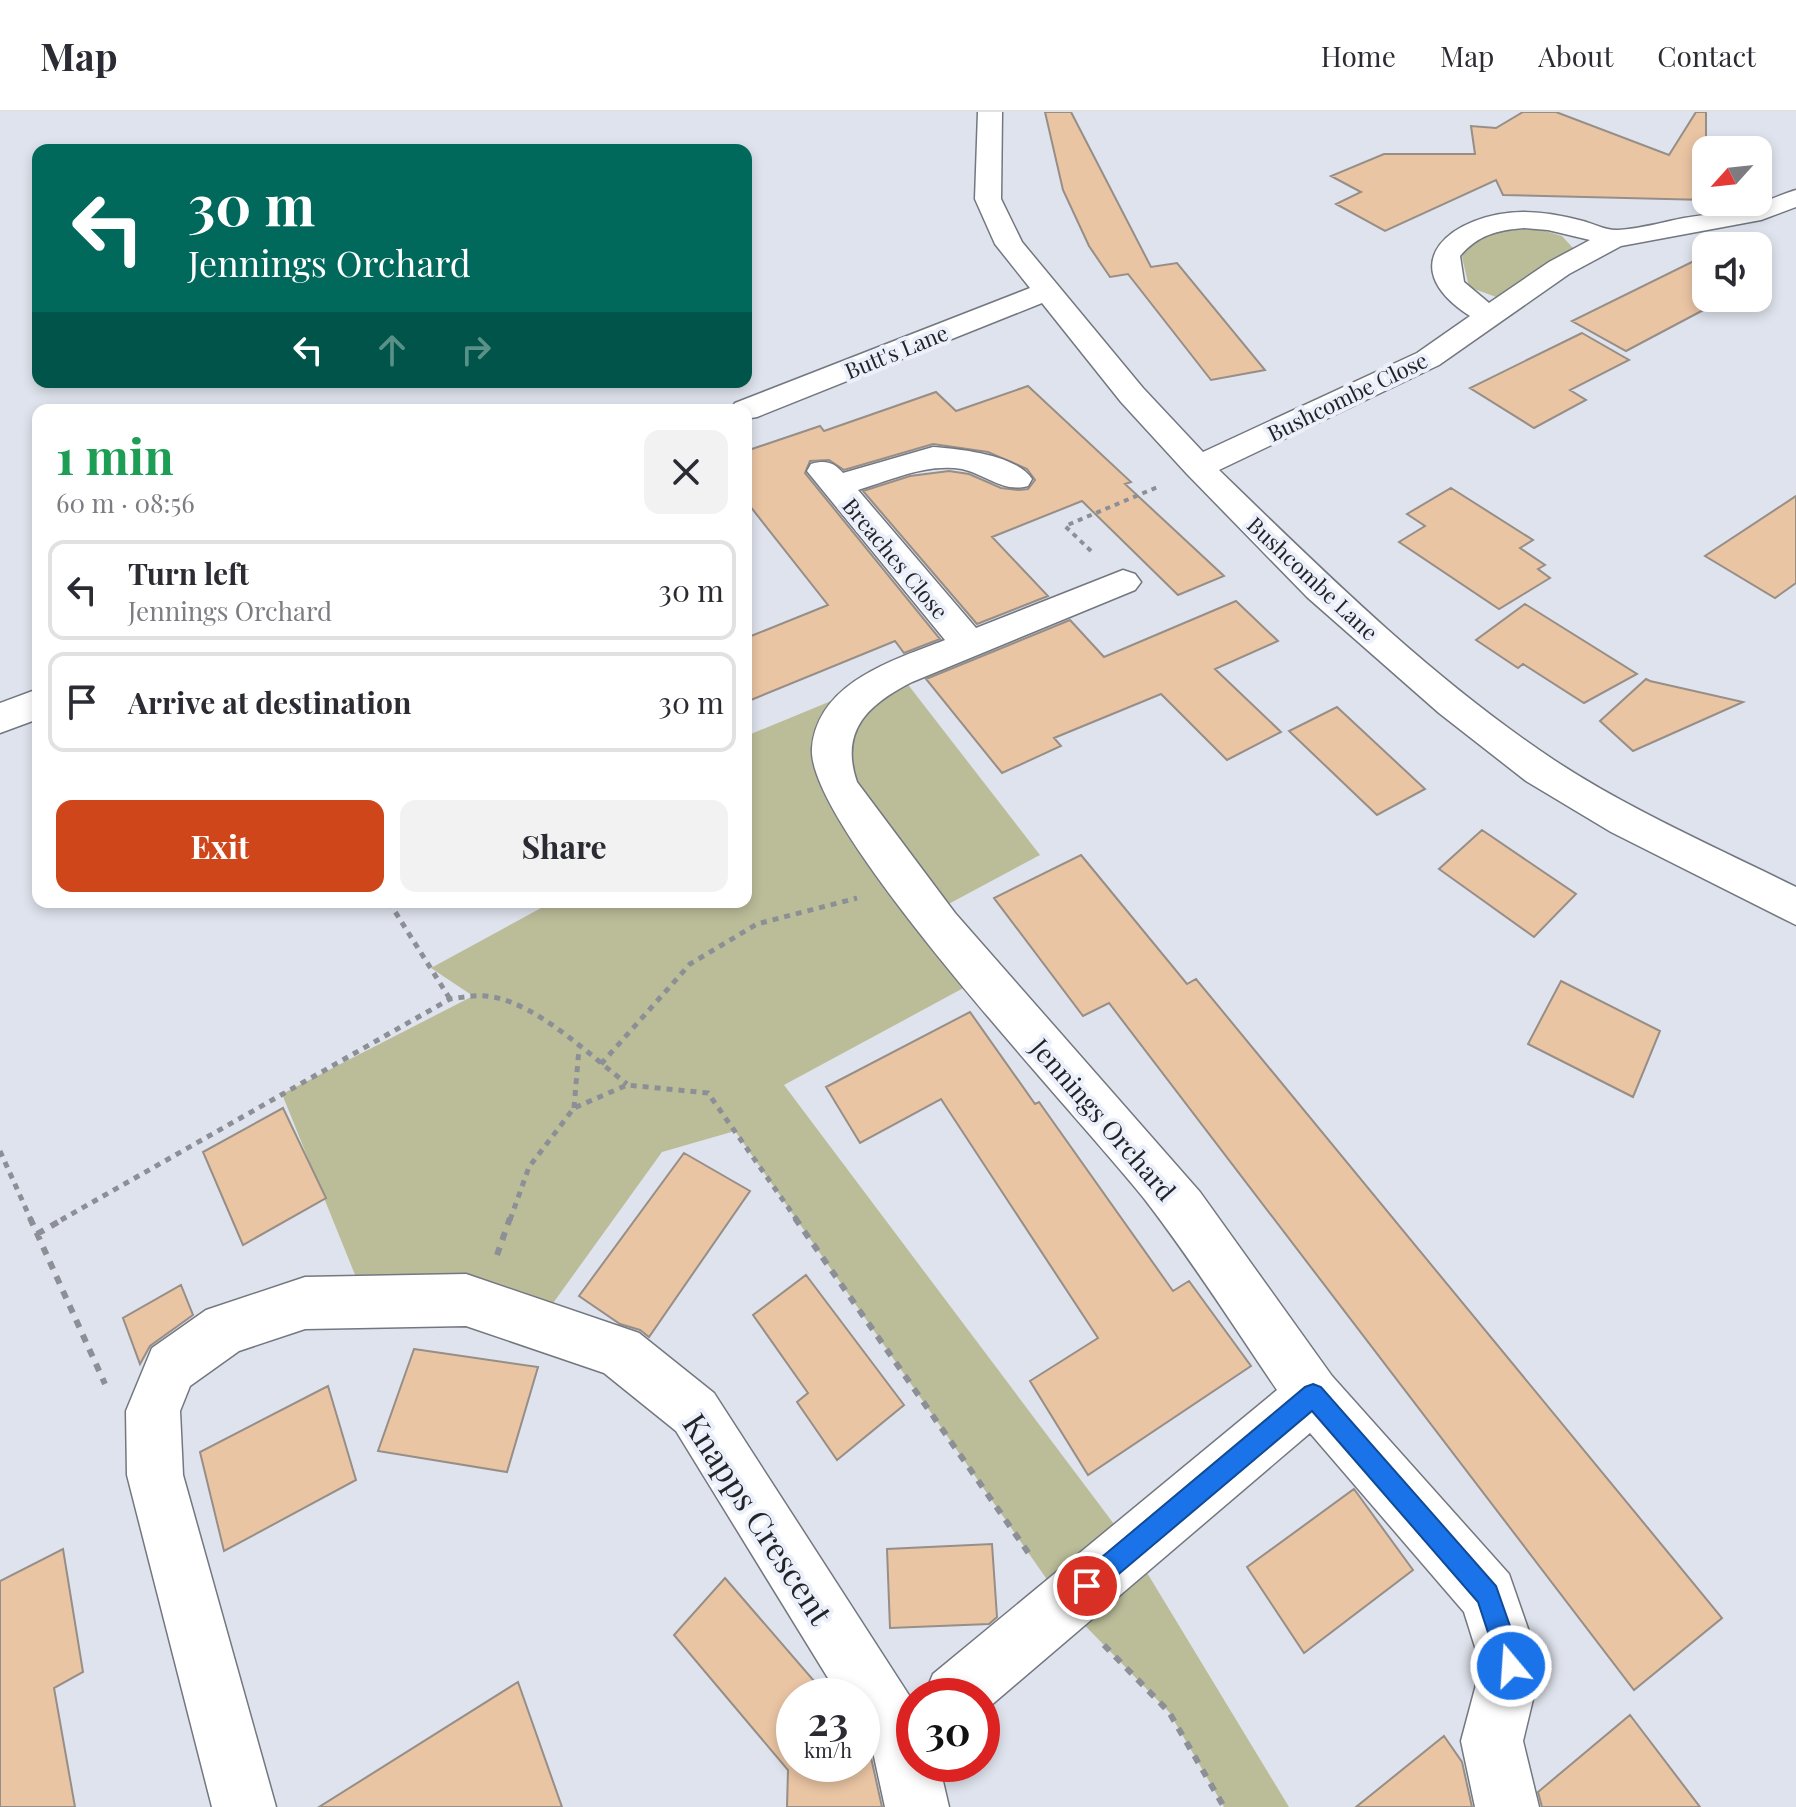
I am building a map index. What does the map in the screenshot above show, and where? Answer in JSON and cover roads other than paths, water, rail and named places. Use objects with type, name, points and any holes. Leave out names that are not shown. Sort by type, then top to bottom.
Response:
[{"type":"street","name":"Bushcombe Lane","points":[[990,112],[988,199],[1009,244],[1132,395],[1198,467],[1319,588],[1452,703],[1540,770],[1625,821],[1796,907]]},
{"type":"street","name":"Bushcombe Close","points":[[1198,467],[1428,359],[1559,268],[1613,239],[1761,212],[1796,198]]},
{"type":"street","name":"Bushcombe Close","points":[[1489,315],[1463,300],[1446,276],[1446,254],[1462,236],[1497,223],[1543,222],[1593,230],[1613,239]]},
{"type":"street","name":"Butt's Lane","points":[[752,408],[1047,291]]},
{"type":"street","name":"Breaches Close","points":[[970,645],[830,479],[933,457],[970,460],[1016,479]]},
{"type":"street","name":"Jennings Orchard","points":[[1123,582],[883,680],[866,691],[840,719],[833,740],[832,762],[837,784],[902,880],[982,978],[1163,1184],[1313,1395],[1488,1595],[1511,1666],[1492,1741],[1507,1807]]},
{"type":"street","points":[[0,719],[32,706]]},
{"type":"street","name":"Knapps Crescent","points":[[244,1807],[155,1475],[153,1411],[171,1367],[225,1329],[305,1303],[466,1300],[620,1352],[695,1412],[896,1718]]},
{"type":"street","points":[[976,1678],[1313,1395]]},
{"type":"street","name":"Knapps Crescent","points":[[914,1782],[917,1807]]}]
